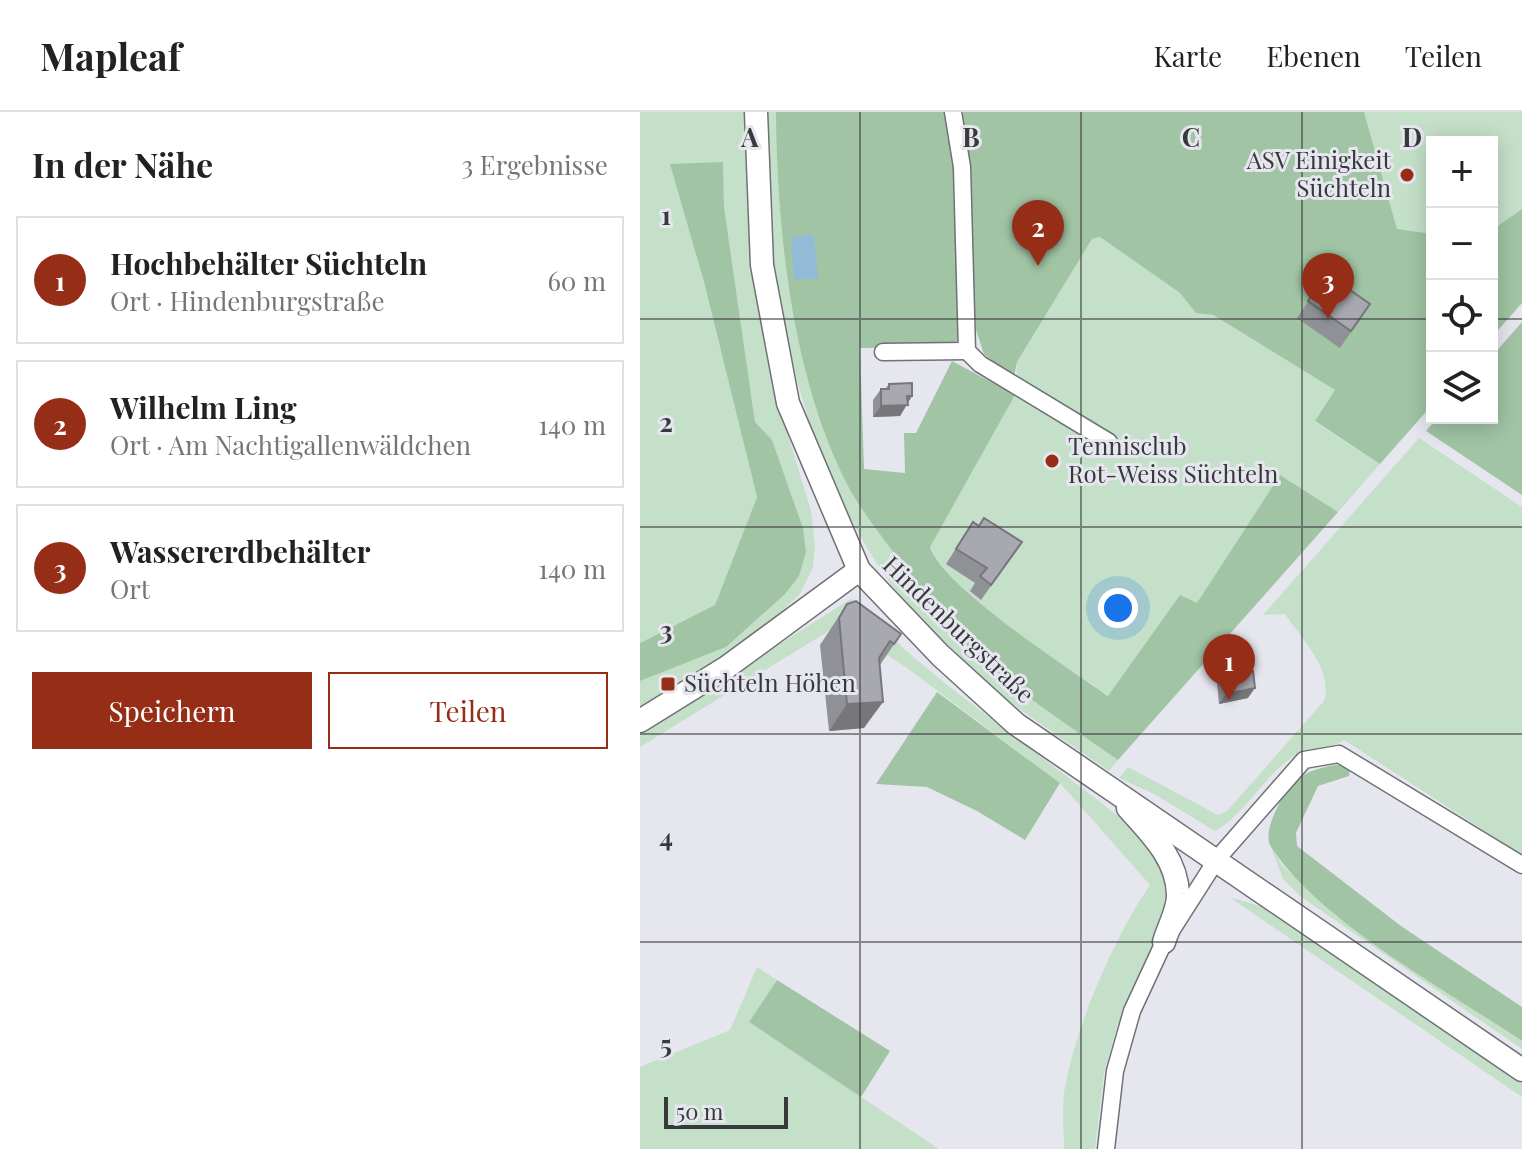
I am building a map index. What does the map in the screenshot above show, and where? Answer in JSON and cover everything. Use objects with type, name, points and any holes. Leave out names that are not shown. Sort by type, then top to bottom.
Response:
[{"type":"main road","name":"Hindenburgstraße","points":[[756,112],[762,265],[788,403],[859,570],[940,655],[1016,724],[1522,1070]]},
{"type":"main road","points":[[640,721],[727,667],[859,570]]},
{"type":"main road","points":[[1106,784],[1160,844],[1173,868],[1178,896],[1164,942]]},
{"type":"street","points":[[953,112],[962,167],[967,351],[980,364],[1109,442]]},
{"type":"street","points":[[883,352],[967,351]]},
{"type":"street","points":[[1106,1149],[1115,1071],[1132,1011],[1164,942],[1217,859],[1304,760],[1339,754],[1522,865]]},
{"type":"green space","points":[[640,112],[746,112],[755,263],[773,385],[811,511],[815,544],[813,568],[800,594],[744,647],[640,712],[640,681],[726,647],[803,528],[772,440],[755,422],[724,207],[723,163],[671,165],[704,282],[757,497],[715,605],[640,643]]},
{"type":"green space","points":[[763,112],[776,112],[780,190],[804,361],[846,482],[914,583],[962,641],[1030,699],[1118,760],[1109,771],[1004,697],[945,647],[881,569],[855,527],[815,437],[788,342],[766,202],[762,157]]},
{"type":"green space","points":[[776,112],[949,112],[960,229],[958,340],[948,347],[860,348],[864,469],[905,473],[904,433],[916,433],[952,361],[1015,395],[930,547],[958,584],[1038,647],[1108,696],[1180,595],[1197,603],[1280,475],[1338,512],[1118,760],[1019,690],[953,633],[919,590],[850,490],[827,439],[800,348],[784,252]]},
{"type":"green space","points":[[959,112],[1364,112],[1397,229],[1426,233],[1426,412],[1380,464],[1315,421],[1335,390],[1213,315],[1196,313],[1180,293],[1100,237],[1092,239],[1017,362],[1014,377],[984,354],[976,330]]},
{"type":"green space","name":"ASV Einigkeit Süchteln","points":[[1364,112],[1522,112],[1522,209],[1498,226],[1498,136],[1426,136],[1426,233],[1397,230]]},
{"type":"green space","points":[[723,162],[724,207],[755,422],[772,440],[803,528],[806,552],[799,576],[785,594],[726,647],[640,681],[640,643],[715,605],[757,497],[704,282],[670,164]]},
{"type":"green space","points":[[1522,209],[1522,303],[1498,330],[1498,280],[1498,226]]},
{"type":"green space","name":"Tennisclub Rot-Weiss Süchteln","points":[[1100,237],[1180,293],[1196,312],[1212,315],[1335,390],[1315,422],[1380,464],[1338,512],[1280,475],[1197,604],[1180,596],[1109,696],[982,605],[940,563],[930,546],[1015,395],[1017,362],[1092,239]]},
{"type":"green space","points":[[1522,322],[1522,495],[1426,431],[1432,424],[1498,424],[1498,349]]},
{"type":"green space","points":[[1419,438],[1522,507],[1522,855],[1344,740],[1295,755],[1269,778],[1235,816],[1215,831],[1154,794],[1119,778],[1128,767],[1218,815],[1227,811],[1324,701],[1324,678],[1307,644],[1285,614],[1263,615]]},
{"type":"green space","points":[[851,599],[865,607],[904,649],[947,685],[1142,834],[1170,881],[1166,920],[1117,1026],[1104,1073],[1095,1149],[1064,1149],[1064,1090],[1099,980],[1150,885],[1060,783],[907,668],[840,624],[640,747],[640,731]]},
{"type":"green space","points":[[937,692],[1060,783],[1025,840],[977,811],[927,787],[876,784]]},
{"type":"green space","points":[[1340,764],[1350,769],[1349,776],[1318,786],[1296,833],[1297,846],[1401,926],[1522,1007],[1522,1041],[1352,928],[1293,875],[1271,847],[1268,837],[1270,826],[1289,787],[1311,772]]},
{"type":"green space","points":[[1271,848],[1283,866],[1336,916],[1522,1041],[1522,1049],[1300,896],[1283,879]]},
{"type":"green space","points":[[1229,897],[1267,908],[1522,1082],[1522,1097]]},
{"type":"green space","points":[[757,967],[777,980],[749,1022],[939,1149],[640,1149],[640,1067],[730,1030]]},
{"type":"green space","points":[[777,980],[890,1051],[861,1097],[749,1022]]},
{"type":"water","points":[[814,235],[818,279],[794,279],[791,237]]},
{"type":"building","points":[[1327,274],[1370,304],[1351,331],[1308,301]]},
{"type":"building","points":[[912,383],[912,396],[907,396],[908,405],[881,406],[881,389],[889,389],[889,384]]},
{"type":"building","points":[[984,518],[1022,542],[991,585],[980,576],[987,568],[956,549],[973,522],[979,526]]},
{"type":"building","points":[[856,601],[901,634],[894,644],[890,641],[879,658],[883,702],[847,704],[839,618],[847,604]]},
{"type":"building","points":[[1253,671],[1255,688],[1226,694],[1224,673]]},
{"type":"place","name":"ASV Einigkeit Süchteln","points":[[1407,175]]},
{"type":"place","name":"Wilhelm Ling","points":[[1038,266]]},
{"type":"place","name":"Wassererdbehälter","points":[[1328,319]]},
{"type":"place","name":"Tennisclub Rot-Weiss Süchteln","points":[[1052,461]]},
{"type":"place","name":"Süchteln Höhen","points":[[668,684]]},
{"type":"place","name":"Hochbehälter Süchteln","points":[[1229,700]]}]
